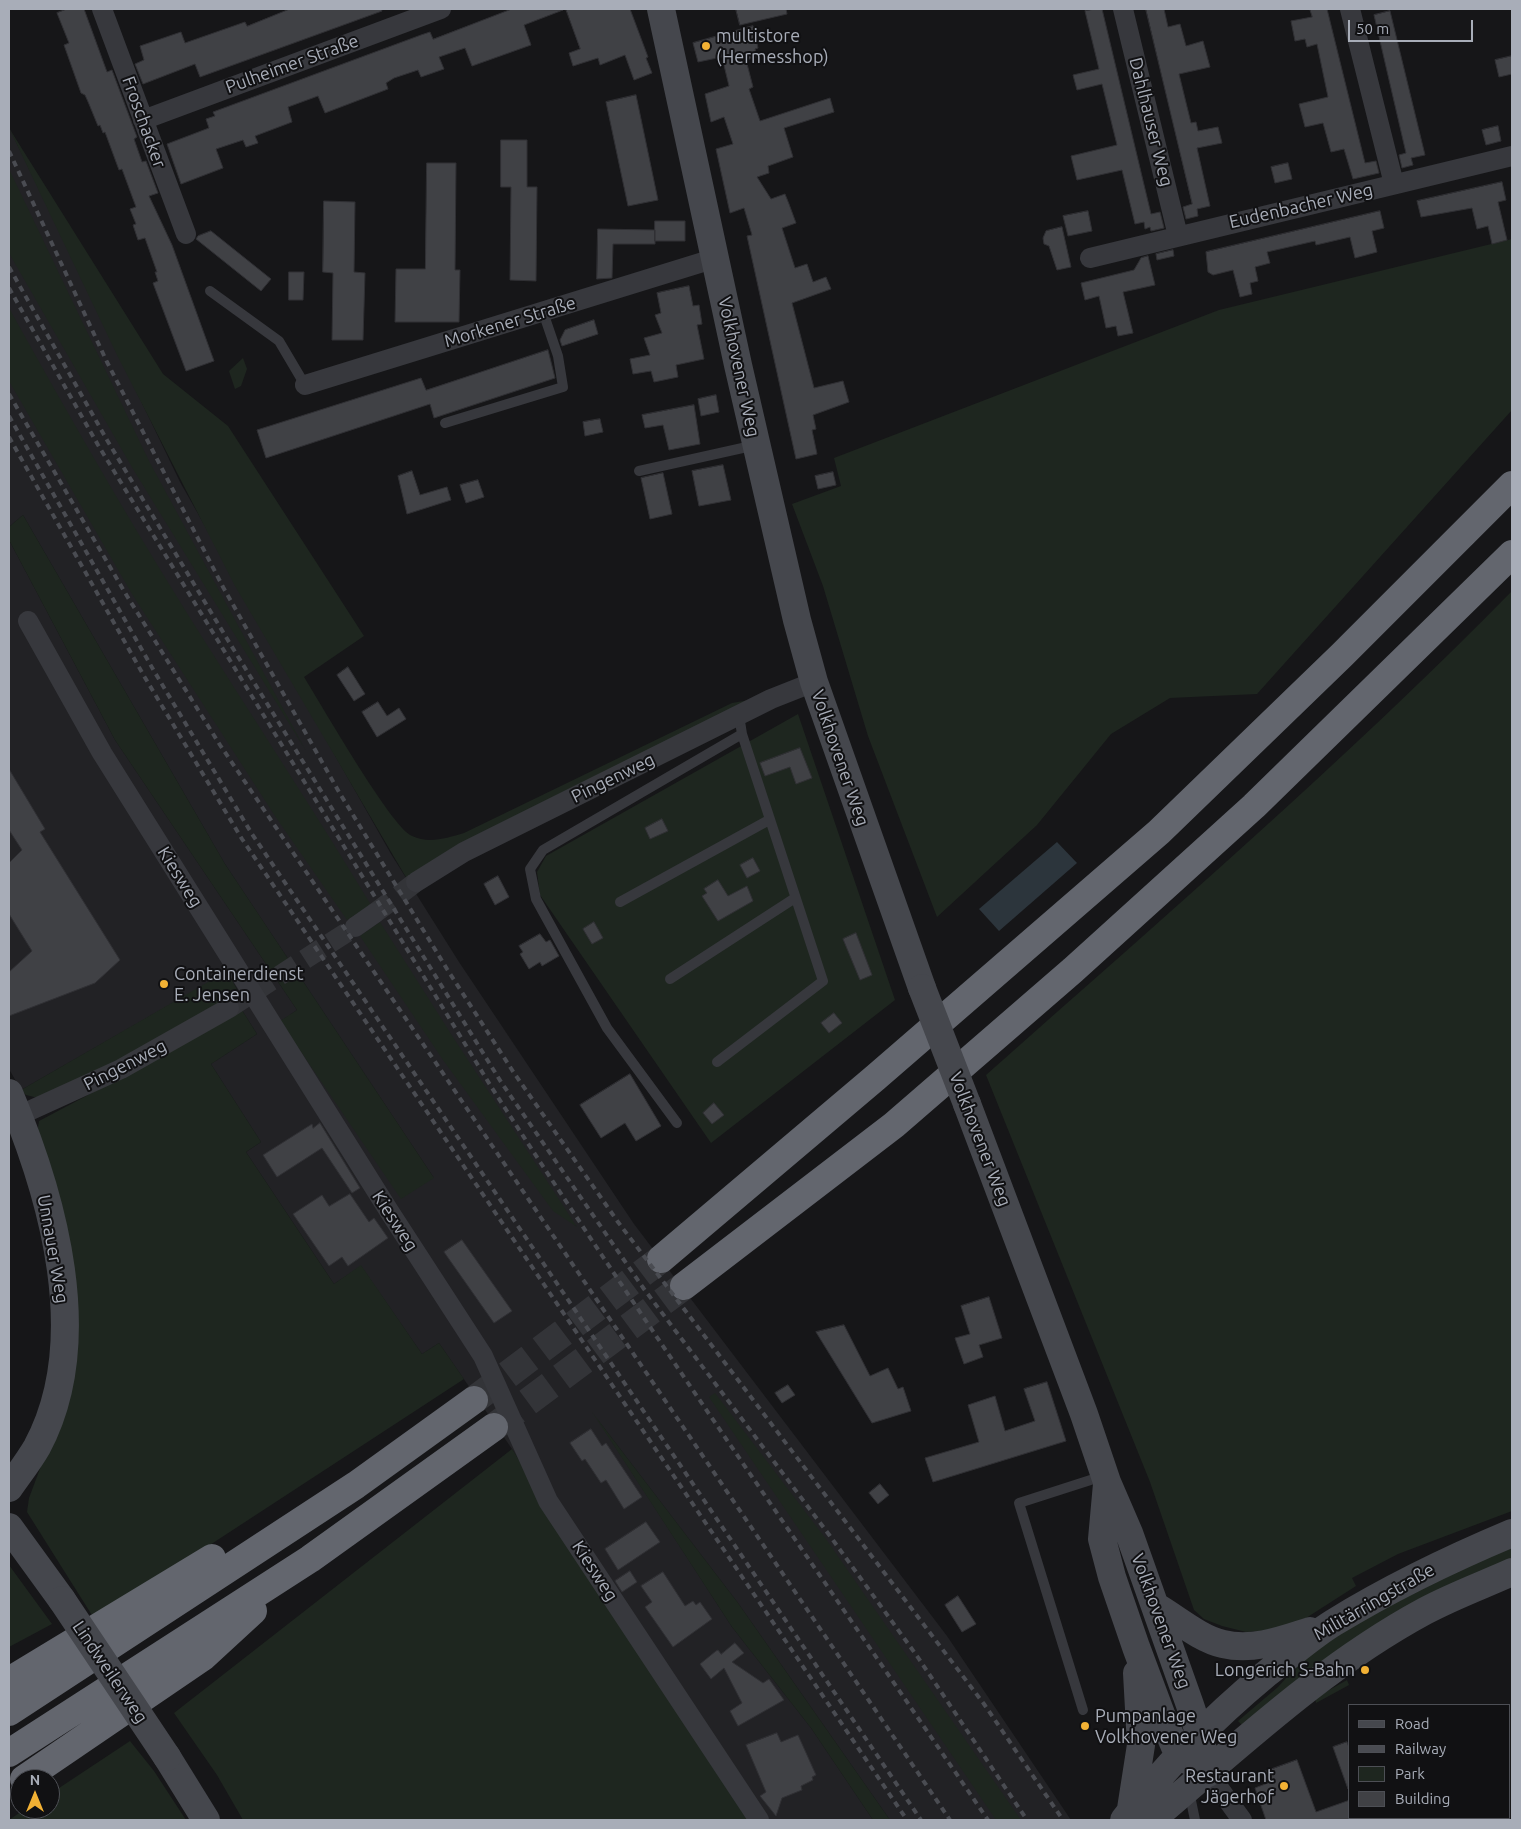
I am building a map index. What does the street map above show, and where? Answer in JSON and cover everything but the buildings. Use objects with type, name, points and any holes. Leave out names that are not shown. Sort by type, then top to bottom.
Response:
[{"type":"highway","points":[[661,1259],[875,1078],[1159,832],[1335,662],[1512,485]]},
{"type":"highway","points":[[684,1286],[894,1125],[1073,970],[1254,806],[1512,554]]},
{"type":"highway","points":[[9,1712],[356,1486],[474,1400]]},
{"type":"highway","points":[[9,1753],[310,1559],[494,1427]]},
{"type":"highway","points":[[9,1680],[283,1516],[356,1486]]},
{"type":"highway","points":[[39,1769],[203,1657],[310,1559]]},
{"type":"street","name":"Froschacker","points":[[102,9],[186,234]]},
{"type":"street","name":"Pulheimer Straße","points":[[143,120],[442,9]]},
{"type":"street","name":"Volkhovener Weg","points":[[661,9],[756,445],[814,682],[922,988],[1084,1414],[1106,1479],[1130,1533],[1199,1732],[1188,1771]]},
{"type":"street","name":"Dahlhauser Weg","points":[[1123,9],[1178,236]]},
{"type":"street","points":[[1350,9],[1394,184]]},
{"type":"street","name":"Eudenbacher Weg","points":[[1090,258],[1512,156]]},
{"type":"street","name":"Morkener Straße","points":[[305,385],[716,258]]},
{"type":"street","name":"Kiesweg","points":[[28,621],[102,753],[389,1212],[483,1356],[548,1500],[759,1820]]},
{"type":"street","name":"Pingenweg","points":[[416,882],[464,852],[741,725],[814,682]]},
{"type":"street","points":[[355,927],[375,913]]},
{"type":"street","name":"Pingenweg","points":[[14,1105],[121,1069],[229,1008]]},
{"type":"street","name":"Unnauer Weg","points":[[9,1488],[37,1447],[51,1413],[60,1379],[64,1335],[63,1285],[55,1239],[41,1182],[14,1105]]},
{"type":"street","name":"Volkhovener Weg","points":[[1106,1479],[1102,1539],[1136,1647],[1188,1771]]},
{"type":"street","name":"Lindweilerweg","points":[[9,1527],[62,1600],[167,1757],[206,1820]]},
{"type":"street","name":"Militärringstraße","points":[[1199,1732],[1285,1659],[1331,1624],[1446,1561],[1512,1533]]},
{"type":"street","name":"Militärringstraße","points":[[1135,1817],[1188,1771],[1354,1655],[1426,1611],[1512,1572]]},
{"type":"street","points":[[1155,1606],[1222,1644],[1246,1646],[1268,1644],[1331,1624]]},
{"type":"street","points":[[1135,1817],[1141,1745],[1136,1647]]},
{"type":"street","points":[[1188,1771],[1242,1820]]},
{"type":"lane","points":[[210,291],[278,341],[305,385]]},
{"type":"lane","points":[[445,423],[563,387],[558,356],[542,312]]},
{"type":"lane","points":[[639,471],[756,445]]},
{"type":"lane","points":[[677,1123],[607,1028],[536,899],[530,868],[543,850],[741,725],[769,820],[823,981],[717,1062]]},
{"type":"lane","points":[[620,902],[769,820]]},
{"type":"lane","points":[[670,979],[795,898]]},
{"type":"lane","points":[[1083,1710],[1019,1503],[1106,1479]]},
{"type":"lane","points":[[1188,1771],[1194,1817]]},
{"type":"shaded area","points":[[9,127],[180,482],[391,854],[459,962],[634,1224],[947,1636],[1071,1820],[890,1820],[738,1603],[598,1420],[732,1627],[811,1728],[873,1820],[768,1820],[543,1499],[512,1449],[439,1343],[422,1354],[361,1266],[334,1284],[246,1152],[261,1142],[211,1064],[257,1034],[240,1007],[240,994],[227,972],[21,1090],[9,1069],[9,540],[115,740],[297,1010],[281,1021],[434,1178],[225,864],[23,515],[9,527]]},
{"type":"shaded area","points":[[1057,842],[1077,863],[999,931],[979,909]]},
{"type":"green space","points":[[9,128],[163,374],[228,426],[364,636],[304,677],[373,789],[402,828],[412,836],[431,840],[464,833],[732,703],[755,699],[458,848],[407,879],[235,586],[118,357]]},
{"type":"green space","points":[[9,169],[149,461],[306,751],[133,469],[9,253]]},
{"type":"green space","points":[[1512,239],[1512,410],[1257,694],[1170,698],[1111,734],[1037,825],[937,917],[868,736],[823,586],[792,504],[841,486],[834,458],[1219,310]]},
{"type":"green space","points":[[9,308],[84,441],[162,573],[371,905],[347,920],[275,816],[132,594],[9,381]]},
{"type":"green space","points":[[243,358],[247,369],[241,386],[235,389],[229,371]]},
{"type":"green space","points":[[23,515],[225,864],[434,1178],[401,1199],[280,1021],[297,1010],[115,740],[9,540],[9,527]]},
{"type":"green space","points":[[1512,591],[1512,1511],[1398,1554],[1352,1578],[1356,1586],[1292,1627],[1246,1632],[1222,1626],[1204,1619],[1194,1610],[1150,1482],[986,1075],[1253,838],[1384,716]]},
{"type":"green space","points":[[798,714],[895,1000],[711,1143],[540,895],[537,872],[546,856]]},
{"type":"green space","points":[[380,922],[577,1227],[553,1211],[443,1060],[360,936]]},
{"type":"green space","points":[[227,971],[240,995],[118,1064],[38,1098],[26,1095],[21,1090]]},
{"type":"green space","points":[[240,1007],[257,1034],[211,1064],[261,1142],[246,1152],[334,1284],[361,1265],[422,1354],[439,1343],[464,1379],[95,1620],[27,1512],[29,1498],[44,1458],[67,1383],[36,1139],[39,1121],[122,1077]]},
{"type":"green space","points":[[715,1393],[826,1539],[1021,1820],[996,1820],[709,1397]]},
{"type":"green space","points":[[592,1412],[738,1603],[890,1820],[873,1820],[811,1728],[732,1627]]},
{"type":"green space","points":[[512,1449],[755,1820],[243,1820],[217,1775],[174,1713]]},
{"type":"green space","points":[[1512,1545],[1512,1558],[1488,1569],[1244,1727],[1238,1721],[1278,1687],[1304,1658],[1387,1603]]},
{"type":"green space","points":[[9,1565],[52,1624],[9,1647]]},
{"type":"green space","points":[[1347,1680],[1349,1685],[1316,1703],[1315,1698]]},
{"type":"green space","points":[[130,1741],[154,1771],[186,1820],[9,1820],[60,1819],[60,1787]]},
{"type":"tunnel","points":[[375,913],[416,882]]},
{"type":"tunnel","points":[[229,1008],[355,927]]},
{"type":"tunnel","points":[[474,1400],[661,1259]]},
{"type":"tunnel","points":[[494,1427],[684,1286]]},
{"type":"railway","points":[[9,151],[107,362],[223,587],[339,792],[447,969],[514,1073],[618,1222],[984,1704],[1063,1820]]},
{"type":"railway","points":[[9,267],[107,440],[229,642],[501,1082],[644,1289],[830,1536],[917,1656],[1027,1820]]},
{"type":"railway","points":[[9,288],[98,445],[492,1088],[675,1365],[988,1820]]},
{"type":"railway","points":[[9,394],[127,596],[220,745],[950,1820]]},
{"type":"railway","points":[[9,416],[154,671],[252,834],[921,1820]]},
{"type":"railway","points":[[9,437],[144,676],[242,839],[907,1820]]},
{"type":"place","name":"multistore (Hermesshop)","points":[[706,46]]},
{"type":"place","name":"Containerdienst E. Jensen","points":[[164,984]]},
{"type":"place","name":"Longerich S-Bahn","points":[[1365,1670]]},
{"type":"place","name":"Pumpanlage Volkhovener Weg","points":[[1085,1726]]},
{"type":"place","name":"Restaurant Jägerhof","points":[[1284,1786]]}]
